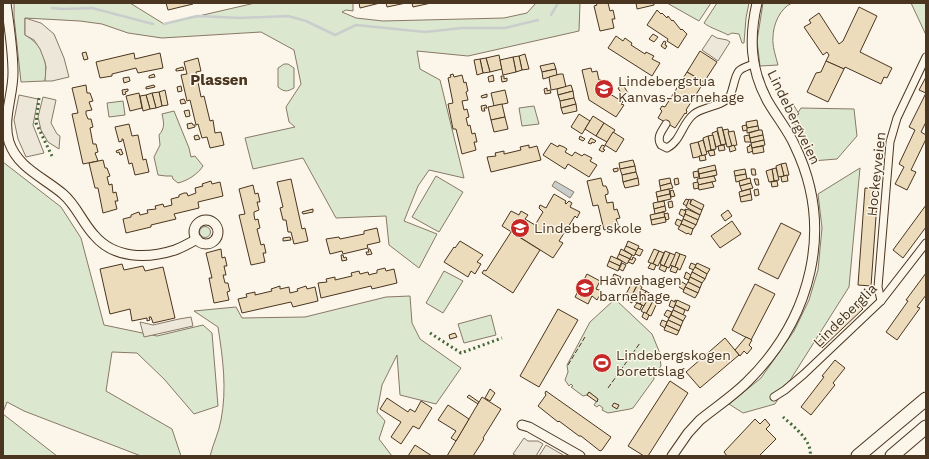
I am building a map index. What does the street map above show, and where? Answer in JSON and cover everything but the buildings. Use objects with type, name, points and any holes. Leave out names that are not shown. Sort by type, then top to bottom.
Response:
[{"type":"highway","points":[[858,456],[926,399]]},
{"type":"highway","points":[[892,456],[926,427]]},
{"type":"street","points":[[6,3],[13,69],[6,126],[9,142],[15,155],[22,163],[67,198],[94,235],[106,246],[117,252],[139,256],[156,254],[176,250],[197,239]]},
{"type":"street","name":"Lindebergveien","points":[[672,456],[694,426],[748,381],[776,348],[795,316],[806,288],[813,260],[815,219],[810,187],[795,145],[764,92],[754,64],[752,37],[757,3]]},
{"type":"street","name":"Hockeyveien","points":[[881,301],[878,287],[890,142],[897,118],[926,57]]},
{"type":"street","points":[[666,124],[659,136],[659,139],[661,145],[667,148],[673,145],[692,116],[699,111],[725,101],[730,96],[735,78],[741,68],[754,64]]},
{"type":"street","name":"Lindeberglia","points":[[774,397],[804,374],[881,301],[926,244]]},
{"type":"street","points":[[522,425],[529,427],[580,456]]},
{"type":"green space","points":[[14,3],[130,3],[164,24],[255,3],[353,3],[353,11],[346,10],[342,12],[356,18],[383,21],[504,18],[527,13],[536,3],[580,3],[579,31],[468,56],[417,51],[420,69],[440,80],[464,178],[429,170],[418,186],[404,221],[437,234],[419,268],[389,245],[386,216],[336,218],[303,158],[253,169],[245,138],[295,127],[289,122],[286,107],[301,84],[294,50],[261,32],[162,38],[128,33],[102,24],[80,21],[25,18],[25,35],[36,44],[43,54],[46,74],[45,81],[21,82],[14,17]]},
{"type":"green space","points":[[667,3],[711,3],[699,21]]},
{"type":"green space","points":[[717,3],[749,3],[744,43],[742,43],[739,34],[732,33],[728,35],[704,23]]},
{"type":"green space","points":[[763,3],[792,3],[784,9],[778,17],[774,27],[773,44],[778,65],[760,66],[757,41]]},
{"type":"green space","points":[[911,3],[926,3],[926,35]]},
{"type":"green space","points":[[284,64],[288,64],[294,68],[294,88],[287,91],[284,91],[278,87],[278,68]]},
{"type":"green space","points":[[123,101],[125,115],[109,117],[107,103]]},
{"type":"green space","points":[[534,106],[539,124],[522,126],[519,108]]},
{"type":"green space","points":[[801,108],[854,109],[857,136],[837,159],[812,161],[793,120]]},
{"type":"green space","points":[[174,111],[189,148],[191,157],[195,156],[203,166],[192,177],[178,183],[172,176],[158,175],[154,157],[160,145],[159,135],[164,125],[162,114]]},
{"type":"green space","points":[[3,162],[61,207],[81,238],[104,325],[157,336],[203,325],[212,333],[218,406],[194,414],[164,379],[137,353],[112,352],[106,391],[172,429],[181,456],[141,456],[24,411],[7,402],[3,412]]},
{"type":"green space","points":[[860,168],[849,287],[775,404],[743,413],[729,404],[761,378],[794,331],[809,300],[818,270],[822,228],[818,194]]},
{"type":"green space","points":[[436,176],[463,192],[439,232],[412,217]]},
{"type":"green space","points":[[203,227],[207,227],[209,228],[209,236],[203,237],[200,234],[200,230]]},
{"type":"green space","points":[[444,271],[463,281],[443,313],[426,303]]},
{"type":"green space","points":[[410,296],[412,323],[420,339],[461,368],[436,404],[400,395],[397,355],[382,385],[377,412],[385,421],[379,439],[392,456],[210,456],[220,424],[223,408],[223,362],[218,327],[194,311],[236,307],[242,318],[305,317],[386,297]]},
{"type":"green space","points":[[614,300],[616,300],[652,334],[659,351],[661,366],[654,375],[654,379],[633,408],[608,413],[602,410],[603,408],[599,405],[597,407],[594,405],[598,399],[589,392],[587,395],[583,396],[571,387],[573,386],[571,384],[569,386],[565,380],[568,372],[567,365],[590,322]]},
{"type":"green space","points":[[491,315],[496,335],[464,343],[458,324]]},
{"type":"green space","points":[[3,414],[57,456],[3,456]]},
{"type":"shaded area","points":[[25,18],[41,23],[54,34],[64,58],[69,77],[45,81],[45,62],[40,49],[34,40],[25,35]]},
{"type":"shaded area","points":[[712,35],[730,42],[718,61],[702,50]]},
{"type":"shaded area","points":[[19,95],[38,99],[33,125],[44,153],[26,157],[18,139],[14,120]]},
{"type":"shaded area","points":[[43,97],[56,100],[51,123],[57,134],[60,136],[59,149],[48,142],[41,130],[38,117]]},
{"type":"shaded area","points":[[793,104],[799,114],[792,118],[786,109]]},
{"type":"shaded area","points":[[555,181],[574,192],[570,198],[552,186]]},
{"type":"shaded area","points":[[191,317],[193,326],[144,337],[140,322],[153,325]]},
{"type":"shaded area","points":[[524,438],[528,441],[538,441],[543,444],[536,456],[517,456],[513,454]]},
{"type":"shaded area","points":[[546,445],[563,455],[539,456]]},
{"type":"waterway","points":[[551,15],[558,3]]},
{"type":"waterway","points":[[52,8],[92,8],[153,24]]},
{"type":"waterway","points":[[164,24],[197,16],[240,18],[288,16],[306,21],[335,35],[356,25],[425,32],[462,28],[505,28],[538,20]]},
{"type":"hedge","points":[[39,98],[36,123],[52,156]]},
{"type":"hedge","points":[[430,333],[461,353],[502,338]]},
{"type":"hedge","points":[[783,417],[797,429],[805,439],[810,450],[810,456]]},
{"type":"fence","points":[[568,365],[585,337]]},
{"type":"fence","points":[[608,388],[640,343]]},
{"type":"place","name":"Lindebergstua Kanvas-barnehage","points":[[604,89]]},
{"type":"place","name":"Lindeberg skole","points":[[520,228]]},
{"type":"place","name":"Havnehagen barnehage","points":[[585,288]]},
{"type":"place","name":"Lindebergskogen borettslag","points":[[602,363]]},
{"type":"district","name":"Plassen","points":[[219,80]]}]
